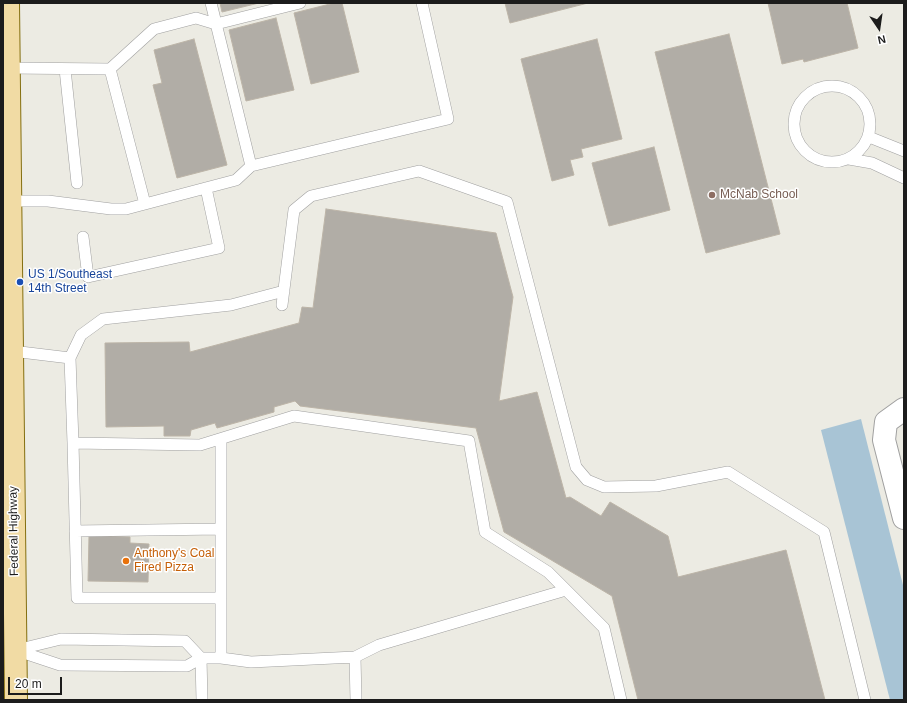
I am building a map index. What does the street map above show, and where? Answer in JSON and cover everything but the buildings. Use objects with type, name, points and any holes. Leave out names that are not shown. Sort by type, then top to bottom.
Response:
[{"type":"main road","name":"Federal Highway","points":[[8,3],[6,129],[10,202],[12,351],[9,651],[16,700]]},
{"type":"street","points":[[904,409],[886,422],[884,440],[904,518]]},
{"type":"lane","points":[[211,3],[251,166]]},
{"type":"lane","points":[[6,65],[65,69],[110,69],[154,29],[196,18],[216,24],[300,3]]},
{"type":"lane","points":[[10,202],[48,201],[111,209],[126,209],[236,180],[251,166],[448,119],[422,3]]},
{"type":"lane","points":[[65,69],[77,183]]},
{"type":"lane","points":[[110,69],[145,204]]},
{"type":"lane","points":[[830,86],[845,88],[858,96],[867,108],[871,122],[869,137],[861,150],[849,159],[834,163],[819,161],[806,153],[797,141],[793,126],[796,111],[803,98],[816,89],[830,86]]},
{"type":"lane","points":[[869,137],[904,151]]},
{"type":"lane","points":[[849,159],[872,163],[904,178]]},
{"type":"lane","points":[[282,305],[294,210],[311,196],[419,171],[507,202],[576,467],[587,480],[604,487],[656,486],[728,472],[824,532],[864,700]]},
{"type":"lane","points":[[83,237],[88,277],[219,248],[206,188]]},
{"type":"lane","points":[[221,598],[77,598],[70,358],[81,335],[103,319],[231,305],[284,291]]},
{"type":"lane","points":[[12,351],[70,358]]},
{"type":"lane","points":[[73,443],[200,445],[221,440],[294,416],[469,441],[485,532],[548,572],[604,628],[621,700]]},
{"type":"lane","points":[[221,440],[222,658]]},
{"type":"lane","points":[[76,531],[221,529]]},
{"type":"lane","points":[[9,651],[60,665],[187,666],[201,658],[222,658],[251,662],[355,657],[379,645],[566,590]]},
{"type":"lane","points":[[9,651],[61,639],[185,641],[201,658],[202,700]]},
{"type":"lane","points":[[355,657],[356,700]]},
{"type":"water","points":[[861,419],[904,589],[904,700],[890,700],[821,430]]},
{"type":"place","name":"McNab School","points":[[712,195]]},
{"type":"place","name":"US 1/Southeast 14th Street","points":[[20,282]]},
{"type":"place","name":"Anthony's Coal Fired Pizza","points":[[126,561]]}]
